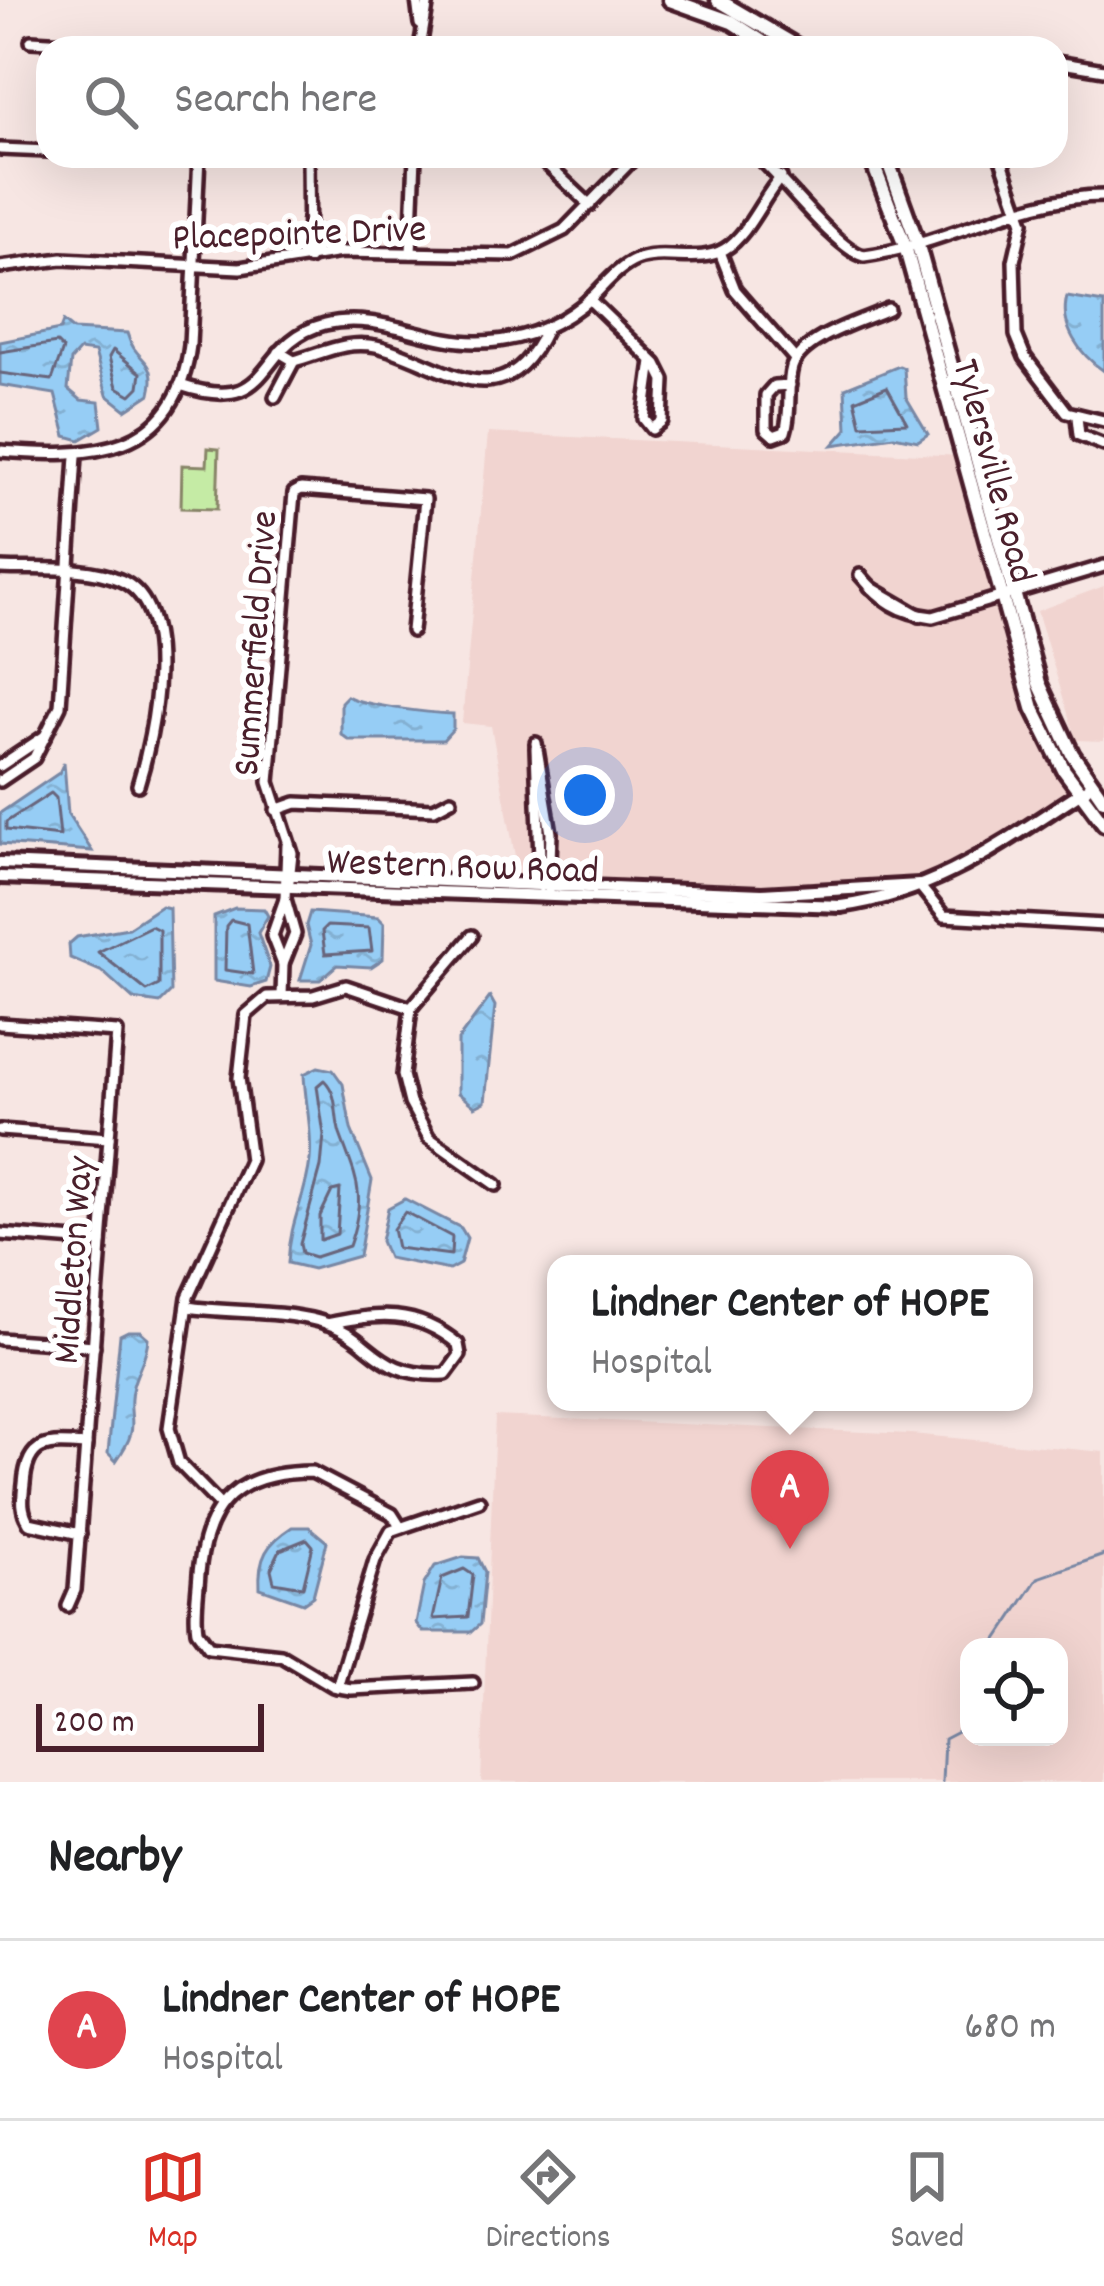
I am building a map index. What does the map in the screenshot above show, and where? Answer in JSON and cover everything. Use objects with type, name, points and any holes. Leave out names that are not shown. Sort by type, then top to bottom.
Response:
[{"type":"main road","points":[[670,0],[733,22],[754,36]]},
{"type":"main road","points":[[718,0],[780,36]]},
{"type":"main road","name":"Tylersville Road","points":[[876,168],[911,244],[1033,708],[1079,793]]},
{"type":"main road","name":"Tylersville Road","points":[[889,168],[1039,683],[1072,754],[1099,781]]},
{"type":"main road","points":[[1099,781],[1104,800]]},
{"type":"main road","points":[[1079,793],[1104,824]]},
{"type":"street","points":[[417,0],[421,29]]},
{"type":"street","points":[[421,36],[428,0]]},
{"type":"street","points":[[31,41],[36,41]]},
{"type":"street","points":[[1068,64],[1104,70]]},
{"type":"street","points":[[0,149],[36,150]]},
{"type":"street","points":[[0,451],[76,456],[115,448],[146,431],[180,386],[190,345],[198,168]]},
{"type":"street","points":[[308,168],[309,259]]},
{"type":"street","points":[[411,253],[415,168]]},
{"type":"street","points":[[551,168],[590,205]]},
{"type":"street","name":"Placepointe Drive","points":[[0,267],[38,260],[268,267],[341,252],[513,254],[555,237],[625,168]]},
{"type":"street","points":[[771,168],[851,253],[868,256],[1055,198],[1104,196]]},
{"type":"street","points":[[1004,168],[1024,228],[1014,261],[1019,346],[1063,408],[1076,417],[1104,421]]},
{"type":"street","points":[[180,386],[212,395],[236,393],[256,381],[303,332],[347,321],[466,342],[512,338],[547,327],[637,260],[720,252],[740,235],[781,177]]},
{"type":"street","points":[[720,252],[735,290],[796,359]]},
{"type":"street","points":[[590,299],[652,361],[664,380],[662,422],[652,429],[644,419],[647,367],[652,361]]},
{"type":"street","points":[[790,386],[774,386],[766,394],[764,424],[775,436],[785,432],[796,359],[809,347],[888,309]]},
{"type":"street","points":[[275,397],[294,361],[332,347],[360,344],[389,350],[446,377],[479,380],[520,363],[547,327]]},
{"type":"street","points":[[279,352],[294,361]]},
{"type":"street","points":[[1076,417],[1079,435],[1104,445]]},
{"type":"street","points":[[0,781],[34,758],[49,733],[63,688],[76,456]]},
{"type":"street","name":"Summerfield Drive","points":[[286,899],[287,845],[269,782],[294,493],[301,489],[425,499],[418,616],[412,631]]},
{"type":"street","points":[[860,575],[906,614],[942,616],[1104,566]]},
{"type":"street","points":[[0,568],[122,580],[141,594],[155,619],[151,729],[139,785]]},
{"type":"street","points":[[0,766],[49,733]]},
{"type":"street","points":[[536,743],[551,833],[545,891],[536,743]]},
{"type":"street","name":"Western Row Road","points":[[0,862],[545,891],[810,895],[919,885],[979,860],[1099,781]]},
{"type":"street","points":[[277,810],[296,803],[434,809],[451,800]]},
{"type":"street","name":"Western Row Road","points":[[0,877],[287,878]]},
{"type":"street","points":[[919,885],[944,916],[1104,925]]},
{"type":"street","points":[[283,964],[295,934],[286,899]]},
{"type":"street","points":[[283,997],[283,964],[272,936],[286,899]]},
{"type":"street","points":[[472,936],[411,1008],[404,1075],[416,1119],[437,1146],[496,1185]]},
{"type":"street","points":[[218,1503],[189,1477],[171,1446],[169,1428],[187,1307],[250,1160],[239,1078],[244,1020],[257,1002],[352,987],[411,1008]]},
{"type":"street","name":"Middleton Way","points":[[0,1024],[117,1032],[76,1590],[68,1606]]},
{"type":"street","points":[[0,1130],[109,1138]]},
{"type":"street","points":[[0,1234],[101,1242]]},
{"type":"street","points":[[187,1307],[327,1324],[370,1315],[410,1317],[458,1344],[457,1366],[446,1374],[414,1376],[385,1366],[327,1324]]},
{"type":"street","points":[[0,1339],[94,1346]]},
{"type":"street","points":[[80,1534],[29,1523],[22,1507],[31,1450],[39,1444],[86,1445]]},
{"type":"street","points":[[399,1525],[392,1514],[312,1472],[234,1490],[218,1503],[202,1542],[195,1620],[202,1640],[221,1651],[281,1655],[337,1687],[473,1683]]},
{"type":"street","points":[[337,1687],[374,1560],[399,1525],[479,1501]]},
{"type":"shaded area","points":[[488,433],[962,456],[1022,676],[1079,793],[919,885],[837,894],[520,883],[491,726],[462,723]]},
{"type":"shaded area","points":[[1104,586],[1104,741],[1076,740],[1037,611]]},
{"type":"shaded area","points":[[495,1416],[911,1434],[1104,1452],[1104,1782],[481,1782]]},
{"type":"green space","points":[[208,448],[219,449],[217,509],[181,508],[182,465],[207,466]]},
{"type":"water","points":[[1067,297],[1104,303],[1104,371],[1087,357],[1069,329]]},
{"type":"water","points":[[63,322],[73,330],[127,333],[151,373],[150,394],[126,410],[107,395],[95,352],[80,350],[71,360],[68,389],[81,400],[99,402],[102,427],[80,440],[66,436],[55,394],[0,385],[0,342],[60,330]]},
{"type":"water","points":[[904,368],[906,397],[928,434],[918,441],[894,436],[833,445],[847,429],[845,388]]},
{"type":"water","points":[[347,696],[382,706],[453,714],[453,729],[443,740],[349,740],[341,734],[341,702]]},
{"type":"water","points":[[64,762],[68,814],[92,851],[0,844],[0,813],[59,773]]},
{"type":"water","points":[[161,906],[169,908],[171,992],[160,1003],[133,999],[103,972],[70,958],[69,944],[77,937],[128,928]]},
{"type":"water","points":[[235,908],[264,909],[268,916],[258,933],[270,967],[266,982],[251,987],[214,981],[214,916]]},
{"type":"water","points":[[310,912],[378,917],[384,923],[383,959],[371,967],[337,965],[320,980],[300,980],[311,945],[306,925]]},
{"type":"water","points":[[490,997],[495,1006],[485,1102],[475,1107],[458,1093],[458,1040]]},
{"type":"water","points":[[318,1067],[333,1070],[343,1084],[351,1129],[372,1180],[359,1256],[313,1269],[288,1263],[310,1160],[304,1074]]},
{"type":"water","points":[[405,1199],[461,1228],[467,1238],[460,1264],[449,1270],[388,1258],[381,1241],[388,1208]]},
{"type":"water","points":[[140,1331],[148,1338],[133,1386],[130,1437],[116,1461],[108,1453],[120,1335]]},
{"type":"water","points":[[292,1527],[309,1527],[327,1542],[313,1596],[303,1603],[260,1588],[266,1552]]},
{"type":"water","points":[[463,1557],[478,1558],[485,1572],[480,1624],[471,1632],[423,1632],[416,1623],[424,1584],[435,1566]]},
{"type":"waterway","points":[[998,1638],[1038,1578],[1104,1555]]},
{"type":"waterway","points":[[942,1782],[944,1739],[960,1731]]},
{"type":"place","name":"Lindner Center of HOPE","points":[[790,1549]]}]
